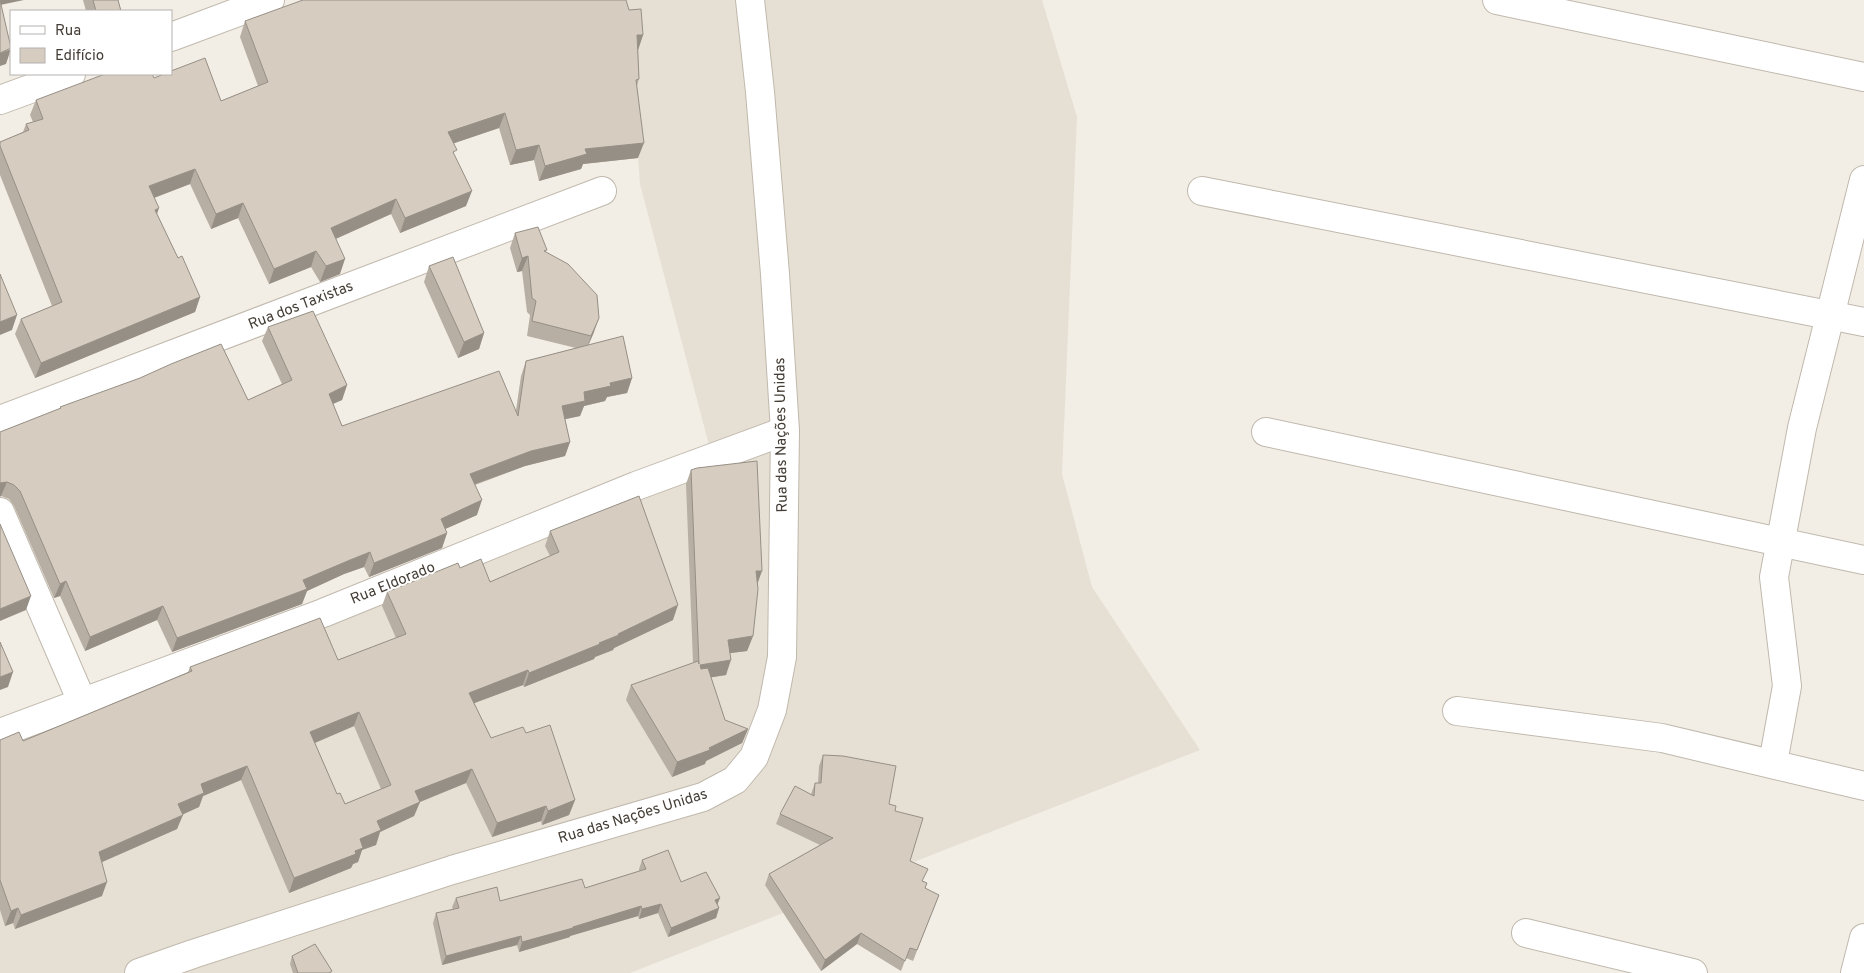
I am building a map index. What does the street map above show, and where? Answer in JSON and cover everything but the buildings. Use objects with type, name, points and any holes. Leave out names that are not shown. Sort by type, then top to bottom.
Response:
[{"type":"street","points":[[172,37],[270,0]]},
{"type":"street","name":"Rua das Nações Unidas","points":[[139,973],[443,873],[703,797],[736,780],[754,757],[772,710],[782,657],[785,432],[775,274],[750,0]]},
{"type":"street","points":[[1497,0],[1864,77]]},
{"type":"street","points":[[0,100],[69,75]]},
{"type":"street","points":[[1773,764],[1787,686],[1774,577],[1802,428],[1864,180]]},
{"type":"street","name":"Rua dos Taxistas","points":[[0,420],[602,191]]},
{"type":"street","points":[[1202,191],[1864,322]]},
{"type":"street","name":"Rua Eldorado","points":[[0,733],[83,704],[323,612],[636,486],[785,432]]},
{"type":"street","points":[[1266,432],[1864,560]]},
{"type":"street","points":[[0,512],[83,704]]},
{"type":"street","points":[[1457,711],[1662,738],[1864,786]]},
{"type":"street","points":[[1526,933],[1693,973]]},
{"type":"street","points":[[1855,973],[1864,938]]},
{"type":"shaded area","points":[[627,0],[1042,0],[1077,117],[1062,474],[1092,587],[1200,750],[630,973],[0,973],[0,743],[714,464],[640,184]]}]
